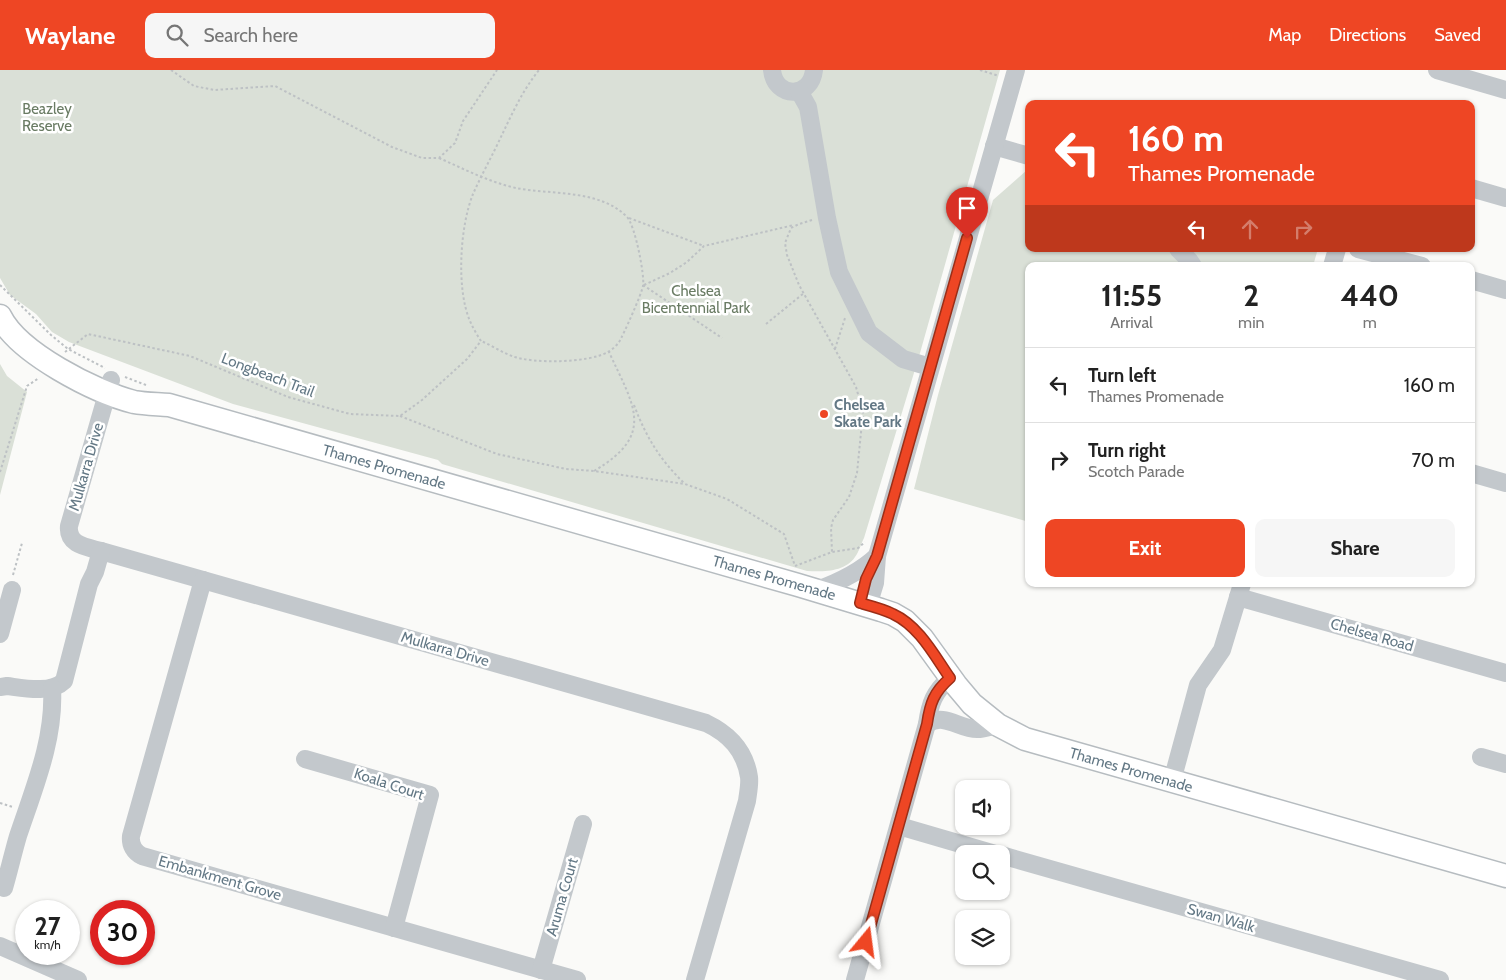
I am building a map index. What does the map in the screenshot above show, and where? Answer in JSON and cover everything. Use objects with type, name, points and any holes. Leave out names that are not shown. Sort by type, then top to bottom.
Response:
[{"type":"main road","name":"Thames Promenade","points":[[0,307],[36,337],[62,356],[87,370],[109,387]]},
{"type":"main road","name":"Thames Promenade","points":[[0,316],[18,338],[42,358],[80,381],[146,393],[169,405],[817,590],[893,614],[912,627],[922,638],[972,704],[998,724],[1030,741],[1506,876]]},
{"type":"street","points":[[772,70],[776,82],[786,91],[799,91],[810,83],[814,70]]},
{"type":"street","points":[[1436,70],[1506,90]]},
{"type":"street","points":[[864,604],[866,579],[877,556],[1015,75]]},
{"type":"street","points":[[799,91],[808,107],[827,218],[839,272],[869,333],[903,359],[930,368]]},
{"type":"street","points":[[994,146],[1025,155]]},
{"type":"street","points":[[1475,189],[1506,198]]},
{"type":"street","points":[[1181,252],[1191,262]]},
{"type":"street","points":[[1369,252],[1407,262]]},
{"type":"street","points":[[1475,281],[1506,290]]},
{"type":"street","name":"Mulkarra Drive","points":[[109,387],[69,528],[70,536],[74,542],[706,723],[720,730],[734,741],[743,759],[749,778],[747,801],[695,980]]},
{"type":"street","points":[[1475,474],[1506,483]]},
{"type":"street","points":[[0,687],[52,688],[60,684],[64,679],[89,584],[95,572],[97,550]]},
{"type":"street","points":[[817,590],[851,575],[877,556]]},
{"type":"street","name":"Embankment Grove","points":[[203,580],[126,851],[577,980]]},
{"type":"street","points":[[0,634],[12,590]]},
{"type":"street","points":[[1172,782],[1198,685],[1222,650],[1240,590]]},
{"type":"street","name":"Chelsea Road","points":[[1240,590],[1506,673]]},
{"type":"street","points":[[854,980],[899,826],[933,699],[940,688],[953,681]]},
{"type":"street","points":[[0,886],[4,888],[18,836],[43,758],[52,719],[52,688]]},
{"type":"street","points":[[927,724],[933,721],[944,720],[976,729],[998,724]]},
{"type":"street","points":[[1481,757],[1506,764]]},
{"type":"street","name":"Koala Court","points":[[305,759],[430,795],[394,928]]},
{"type":"street","name":"Aruma Court","points":[[541,970],[584,824]]},
{"type":"street","points":[[899,826],[965,845]]},
{"type":"street","name":"Swan Walk","points":[[1010,858],[1440,980]]},
{"type":"street","points":[[0,946],[78,980]]},
{"type":"path","points":[[171,70],[194,86],[214,90],[275,86],[392,147],[422,158],[438,158],[481,177],[517,188],[562,192],[607,203],[628,218],[704,246]]},
{"type":"path","points":[[438,158],[455,143],[463,121],[497,70]]},
{"type":"path","points":[[538,70],[514,109],[481,177],[473,196],[465,225],[461,280],[469,320],[481,341],[512,356],[527,360],[554,362],[590,357],[609,352],[620,341],[644,285],[635,232],[628,218]]},
{"type":"path","points":[[980,70],[1015,75]]},
{"type":"path","points":[[644,285],[670,273],[704,246],[827,218]]},
{"type":"path","points":[[799,224],[791,228],[788,234],[785,243],[787,255],[799,284],[854,383],[863,412],[857,473],[849,497],[833,520],[831,528],[832,552]]},
{"type":"path","points":[[0,285],[50,335],[68,349]]},
{"type":"path","points":[[644,285],[722,338]]},
{"type":"path","points":[[766,324],[804,294]]},
{"type":"path","points":[[835,349],[852,298]]},
{"type":"path","name":"Longbeach Trail","points":[[64,353],[88,334],[190,356],[288,397],[350,414],[400,416],[497,454],[566,469],[594,471],[685,484]]},
{"type":"path","points":[[400,416],[422,400],[467,360],[481,341]]},
{"type":"path","points":[[609,352],[649,440],[667,467],[685,484],[727,499],[784,534],[795,566]]},
{"type":"path","points":[[0,472],[27,386],[43,376]]},
{"type":"path","points":[[594,471],[609,462],[629,440],[634,430],[633,404]]},
{"type":"path","points":[[12,590],[9,589],[22,544]]},
{"type":"green space","name":"Chelsea Bicentennial Park","points":[[0,70],[1000,70],[920,353],[864,538],[858,553],[846,566],[833,570],[807,571],[442,464],[438,460],[233,404],[69,342],[52,332],[36,314],[10,295],[0,278]]},
{"type":"green space","points":[[1025,172],[1025,252],[1317,252],[1314,262],[1025,262],[1025,521],[914,489],[938,395],[993,200]]},
{"type":"green space","points":[[0,364],[7,376],[27,392],[0,495]]},
{"type":"place","name":"Chelsea Skate Park","points":[[824,414]]},
{"type":"route","points":[[866,942],[927,724],[931,702],[940,688],[950,678],[922,638],[905,621],[893,614],[860,603],[866,579],[877,556],[967,238]]},
{"type":"park label","name":"Beazley Reserve","points":[[47,118]]}]
